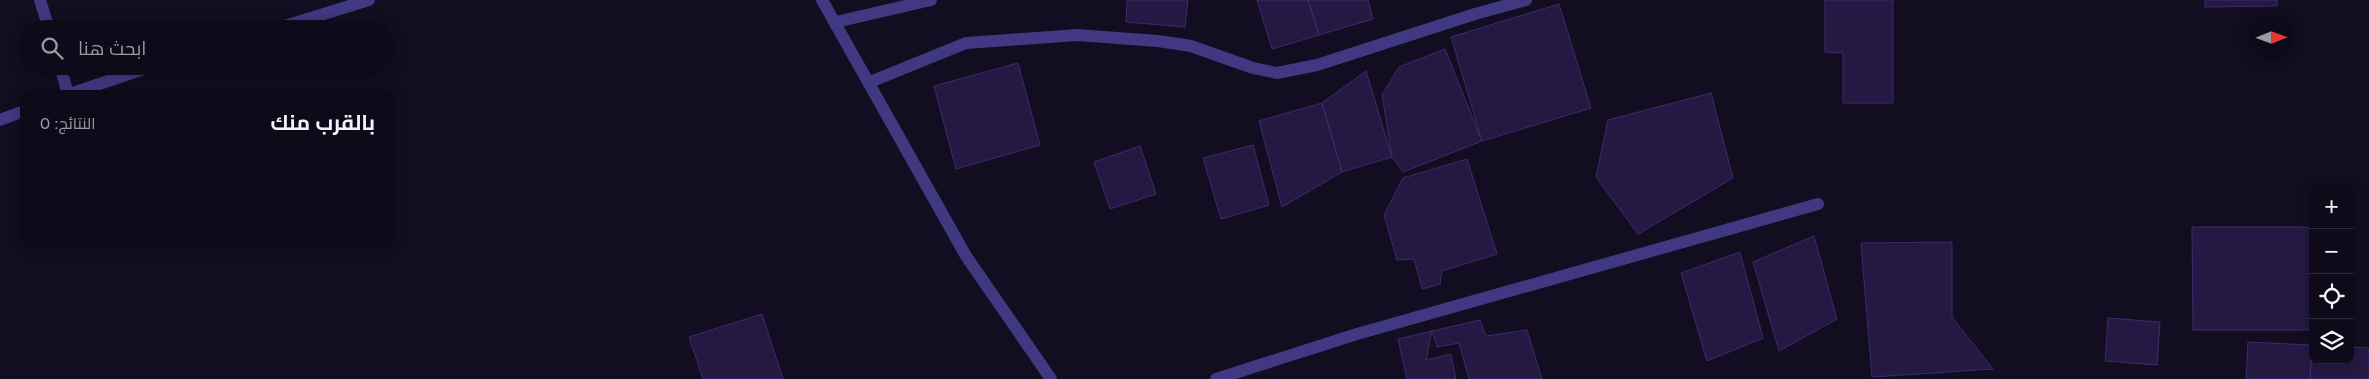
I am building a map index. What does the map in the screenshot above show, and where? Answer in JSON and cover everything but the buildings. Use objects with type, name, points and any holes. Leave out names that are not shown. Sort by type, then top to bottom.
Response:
[{"type":"street","points":[[40,0],[46,20]]},
{"type":"street","points":[[304,20],[369,0]]},
{"type":"street","points":[[822,0],[870,82],[966,256],[1051,379]]},
{"type":"street","points":[[836,22],[931,0]]},
{"type":"street","points":[[870,82],[966,43],[1077,35],[1158,41],[1191,46],[1253,68],[1277,74],[1317,65],[1526,0]]},
{"type":"street","points":[[63,75],[68,90]]},
{"type":"street","points":[[81,90],[125,75]]},
{"type":"street","points":[[0,120],[20,112]]},
{"type":"street","points":[[1216,379],[1357,334],[1818,204]]}]
